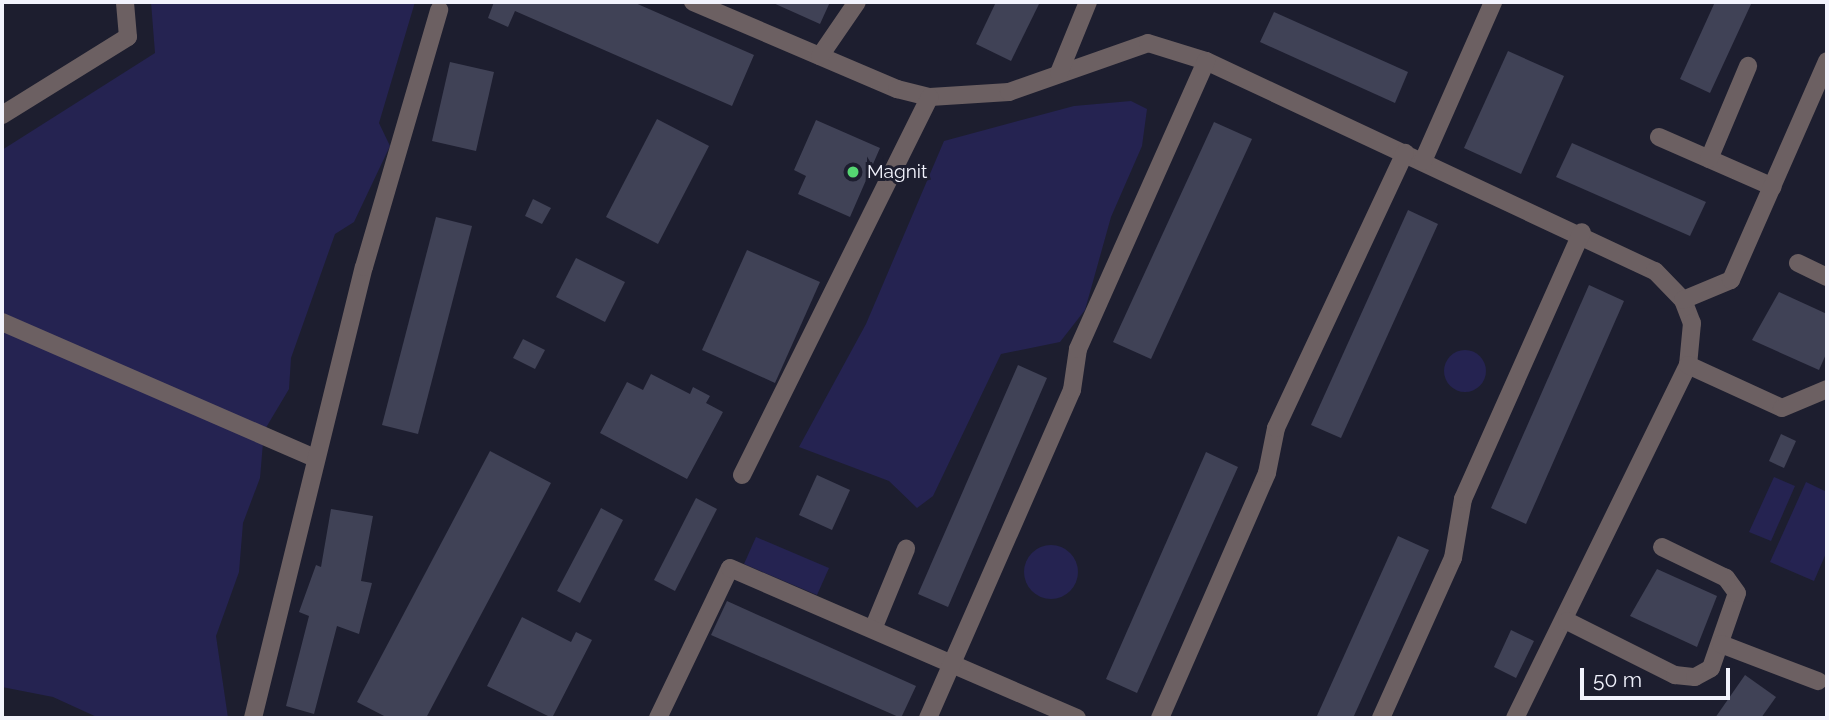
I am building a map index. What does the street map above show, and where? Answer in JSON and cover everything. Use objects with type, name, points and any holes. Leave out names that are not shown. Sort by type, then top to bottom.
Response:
[{"type":"street","points":[[2,115],[128,37],[125,2]]},
{"type":"street","points":[[693,2],[820,56],[930,97],[1009,92],[1148,43],[1206,61],[1641,261],[1683,300],[1694,340],[1689,365],[1567,621],[1515,718]]},
{"type":"street","points":[[820,56],[857,2]]},
{"type":"street","points":[[1059,73],[1088,2]]},
{"type":"street","points":[[1423,161],[1493,2]]},
{"type":"street","points":[[253,718],[315,458],[439,10]]},
{"type":"street","points":[[929,718],[1072,390],[1078,349],[1206,61]]},
{"type":"street","points":[[1709,159],[1748,66]]},
{"type":"street","points":[[1683,300],[1731,280],[1826,70]]},
{"type":"street","points":[[742,475],[930,97]]},
{"type":"street","points":[[1659,137],[1773,187]]},
{"type":"street","points":[[1160,718],[1267,474],[1276,428],[1405,153]]},
{"type":"street","points":[[1381,718],[1453,558],[1463,499],[1582,232]]},
{"type":"street","points":[[1798,263],[1827,277]]},
{"type":"street","points":[[2,322],[315,458]]},
{"type":"street","points":[[1689,365],[1782,408],[1827,389]]},
{"type":"street","points":[[1567,621],[1675,675],[1695,677],[1711,668],[1737,593],[1726,578],[1662,547]]},
{"type":"street","points":[[873,629],[906,549]]},
{"type":"street","points":[[659,718],[730,568],[1077,718]]},
{"type":"street","points":[[1721,644],[1818,681]]},
{"type":"shaded area","points":[[151,2],[415,2],[379,123],[390,146],[354,222],[335,234],[291,358],[289,389],[264,431],[260,478],[243,523],[239,572],[216,636],[228,718],[99,718],[53,697],[2,687],[2,150],[155,53]]},
{"type":"shaded area","points":[[1131,101],[1147,109],[1142,146],[1111,217],[1085,310],[1060,342],[1001,354],[933,496],[917,508],[889,481],[799,447],[866,324],[944,141],[1074,106]]},
{"type":"shaded area","points":[[1465,350],[1480,356],[1486,371],[1480,386],[1465,392],[1450,386],[1444,371],[1450,356]]},
{"type":"shaded area","points":[[1774,477],[1795,486],[1771,541],[1749,532]]},
{"type":"shaded area","points":[[1806,482],[1827,492],[1827,551],[1814,581],[1770,562]]},
{"type":"shaded area","points":[[756,537],[829,568],[817,595],[744,564]]},
{"type":"shaded area","points":[[1051,545],[1070,553],[1078,572],[1070,591],[1051,599],[1032,591],[1024,572],[1032,553]]},
{"type":"building","points":[[494,2],[633,2],[754,55],[732,106],[515,11],[508,27],[488,18]]},
{"type":"building","points":[[771,2],[830,2],[820,24]]},
{"type":"building","points":[[996,2],[1040,2],[1011,61],[976,44]]},
{"type":"building","points":[[1715,2],[1752,2],[1710,93],[1680,79]]},
{"type":"building","points":[[1274,12],[1408,72],[1395,103],[1260,42]]},
{"type":"building","points":[[1508,51],[1564,76],[1521,174],[1464,148]]},
{"type":"building","points":[[450,62],[494,72],[476,151],[432,141]]},
{"type":"building","points":[[657,119],[709,146],[658,244],[606,217]]},
{"type":"building","points":[[816,120],[880,148],[850,217],[798,194],[806,176],[794,170]]},
{"type":"building","points":[[1214,122],[1252,139],[1151,359],[1113,342]]},
{"type":"building","points":[[1572,143],[1706,202],[1690,236],[1556,177]]},
{"type":"building","points":[[533,199],[551,208],[542,224],[525,216]]},
{"type":"building","points":[[1408,210],[1438,224],[1341,438],[1311,425]]},
{"type":"building","points":[[436,217],[472,226],[418,434],[382,425]]},
{"type":"building","points":[[747,250],[820,282],[775,383],[702,350]]},
{"type":"building","points":[[576,258],[625,282],[605,322],[556,297]]},
{"type":"building","points":[[1589,285],[1624,301],[1526,524],[1491,508]]},
{"type":"building","points":[[1779,292],[1827,314],[1827,352],[1819,370],[1752,340]]},
{"type":"building","points":[[523,339],[545,350],[535,369],[513,358]]},
{"type":"building","points":[[1018,365],[1047,378],[948,607],[918,594]]},
{"type":"building","points":[[651,374],[690,394],[693,387],[710,396],[706,403],[723,412],[687,479],[600,433],[627,382],[643,390]]},
{"type":"building","points":[[1781,434],[1796,441],[1784,468],[1769,461]]},
{"type":"building","points":[[490,451],[551,483],[426,718],[388,718],[357,702]]},
{"type":"building","points":[[1206,452],[1238,467],[1137,693],[1106,679]]},
{"type":"building","points":[[817,475],[850,490],[832,530],[799,515]]},
{"type":"building","points":[[696,498],[717,509],[675,591],[654,580]]},
{"type":"building","points":[[601,508],[623,520],[580,603],[557,591]]},
{"type":"building","points":[[331,509],[373,516],[361,581],[372,583],[359,634],[337,626],[314,714],[286,706],[309,616],[299,612],[316,565],[321,567]]},
{"type":"building","points":[[1398,536],[1429,550],[1353,718],[1316,718]]},
{"type":"building","points":[[1657,569],[1717,596],[1697,647],[1630,616]]},
{"type":"building","points":[[727,601],[916,686],[901,718],[711,635]]},
{"type":"building","points":[[522,617],[571,642],[576,632],[592,640],[552,718],[487,686]]},
{"type":"building","points":[[1511,630],[1534,641],[1516,678],[1494,667]]},
{"type":"building","points":[[1745,675],[1776,697],[1761,718],[1715,718]]},
{"type":"place","name":"Magnit","points":[[853,172]]}]
